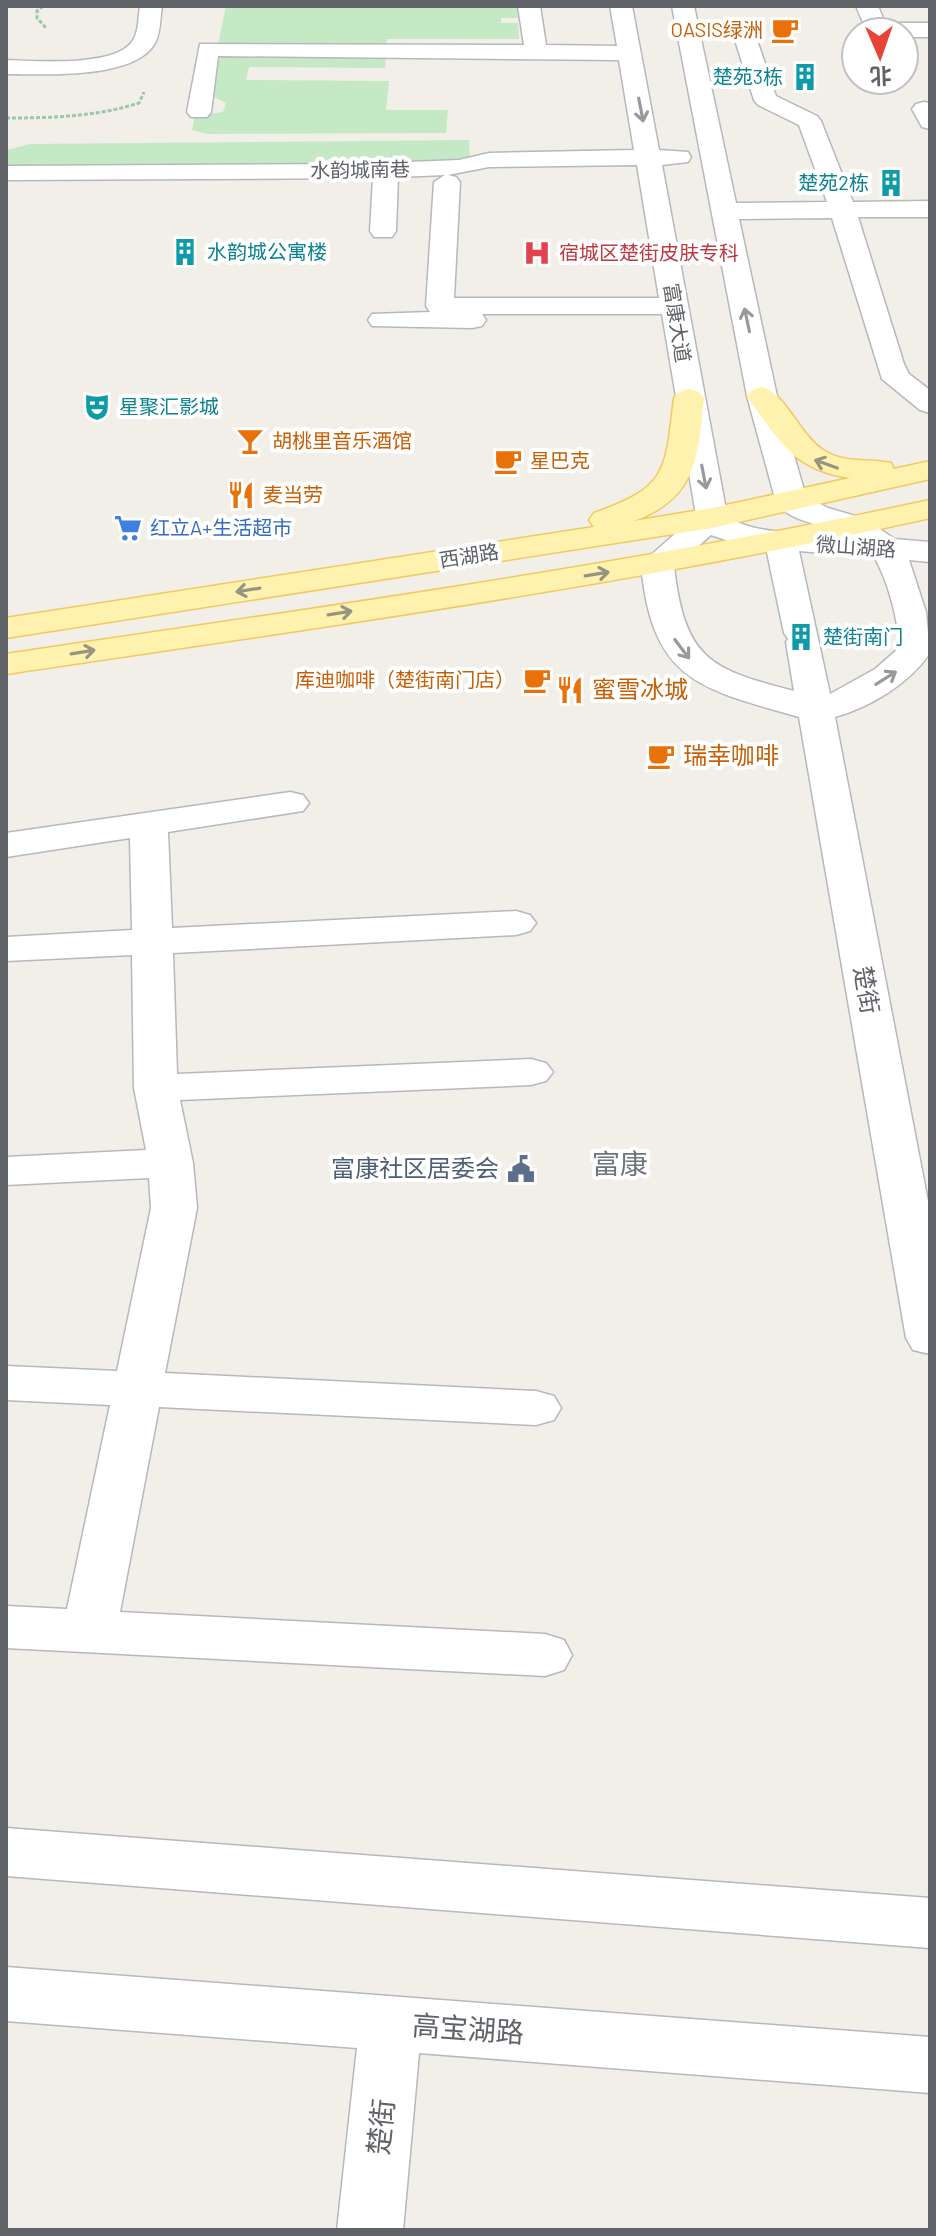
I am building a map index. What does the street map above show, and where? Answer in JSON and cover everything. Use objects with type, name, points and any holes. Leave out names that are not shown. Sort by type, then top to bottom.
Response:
[{"type":"main road","points":[[762,396],[802,451],[814,460],[835,468],[889,469],[930,462]]},
{"type":"main road","points":[[441,560],[588,525],[652,504],[666,491],[683,455],[689,398]]},
{"type":"main road","name":"西湖路","points":[[6,628],[712,518],[930,470]]},
{"type":"main road","name":"西湖路","points":[[6,664],[657,564],[781,542],[930,509]]},
{"type":"street","points":[[6,67],[84,65],[131,53],[145,40],[151,6]]},
{"type":"street","points":[[529,6],[536,53]]},
{"type":"street","name":"富康大道","points":[[621,6],[651,157],[689,398],[712,518]]},
{"type":"street","points":[[683,6],[762,396],[792,502],[819,517],[855,526],[888,550],[899,569],[917,647],[913,657],[901,668],[857,694],[816,710],[757,694],[709,675],[684,655],[669,630],[657,564],[712,518],[733,533],[781,542]]},
{"type":"street","points":[[867,6],[877,30],[930,30]]},
{"type":"street","points":[[746,40],[761,93],[766,100],[809,121],[843,210],[890,364],[897,379],[930,404]]},
{"type":"street","points":[[199,112],[208,49],[630,53]]},
{"type":"street","name":"水韵城南巷","points":[[6,173],[386,170],[459,167],[489,160],[713,156]]},
{"type":"street","points":[[383,231],[386,170]]},
{"type":"street","points":[[447,182],[440,306],[676,313]]},
{"type":"street","points":[[724,211],[930,209]]},
{"type":"street","points":[[382,320],[676,313]]},
{"type":"street","name":"微山湖路","points":[[781,542],[930,555]]},
{"type":"street","name":"楚街","points":[[781,542],[816,710],[930,1338]]},
{"type":"street","points":[[6,845],[290,803]]},
{"type":"street","points":[[89,1632],[174,1208],[171,1163],[156,1088],[149,824]]},
{"type":"street","points":[[6,949],[516,923]]},
{"type":"street","points":[[156,1088],[531,1072]]},
{"type":"street","points":[[6,1171],[171,1163]]},
{"type":"street","points":[[6,1383],[536,1408]]},
{"type":"street","points":[[6,1627],[545,1655]]},
{"type":"street","points":[[6,1852],[930,1923]]},
{"type":"street","name":"高宝湖路","points":[[6,1994],[930,2065]]},
{"type":"street","name":"楚街","points":[[370,2230],[391,2023]]},
{"type":"green space","points":[[226,6],[517,6],[518,18],[501,18],[501,23],[518,23],[519,39],[387,39],[386,44],[218,45]]},
{"type":"green space","points":[[386,54],[385,68],[249,67],[246,80],[389,81],[386,110],[448,110],[446,133],[207,134],[192,130],[195,116],[223,112],[226,103],[212,96],[216,62],[224,56]]},
{"type":"green space","points":[[469,140],[470,161],[6,169],[6,150],[30,144]]},
{"type":"place","name":"OASIS绿洲","points":[[785,30]]},
{"type":"place","name":"楚苑3栋","points":[[805,77]]},
{"type":"place","name":"楚苑2栋","points":[[891,183]]},
{"type":"place","name":"水韵城公寓楼","points":[[185,252]]},
{"type":"place","name":"宿城区楚街皮肤专科","points":[[537,253]]},
{"type":"place","name":"星聚汇影城","points":[[97,407]]},
{"type":"place","name":"胡桃里音乐酒馆","points":[[250,441]]},
{"type":"place","name":"星巴克","points":[[508,461]]},
{"type":"place","name":"麦当劳","points":[[241,495]]},
{"type":"place","name":"红立A+生活超市","points":[[128,528]]},
{"type":"place","name":"楚街南门","points":[[801,637]]},
{"type":"place","name":"库迪咖啡（楚街南门店）","points":[[537,680]]},
{"type":"place","name":"蜜雪冰城","points":[[570,690]]},
{"type":"place","name":"瑞幸咖啡","points":[[661,756]]},
{"type":"place","name":"富康社区居委会","points":[[521,1169]]},
{"type":"district","name":"富康","points":[[620,1164]]}]
